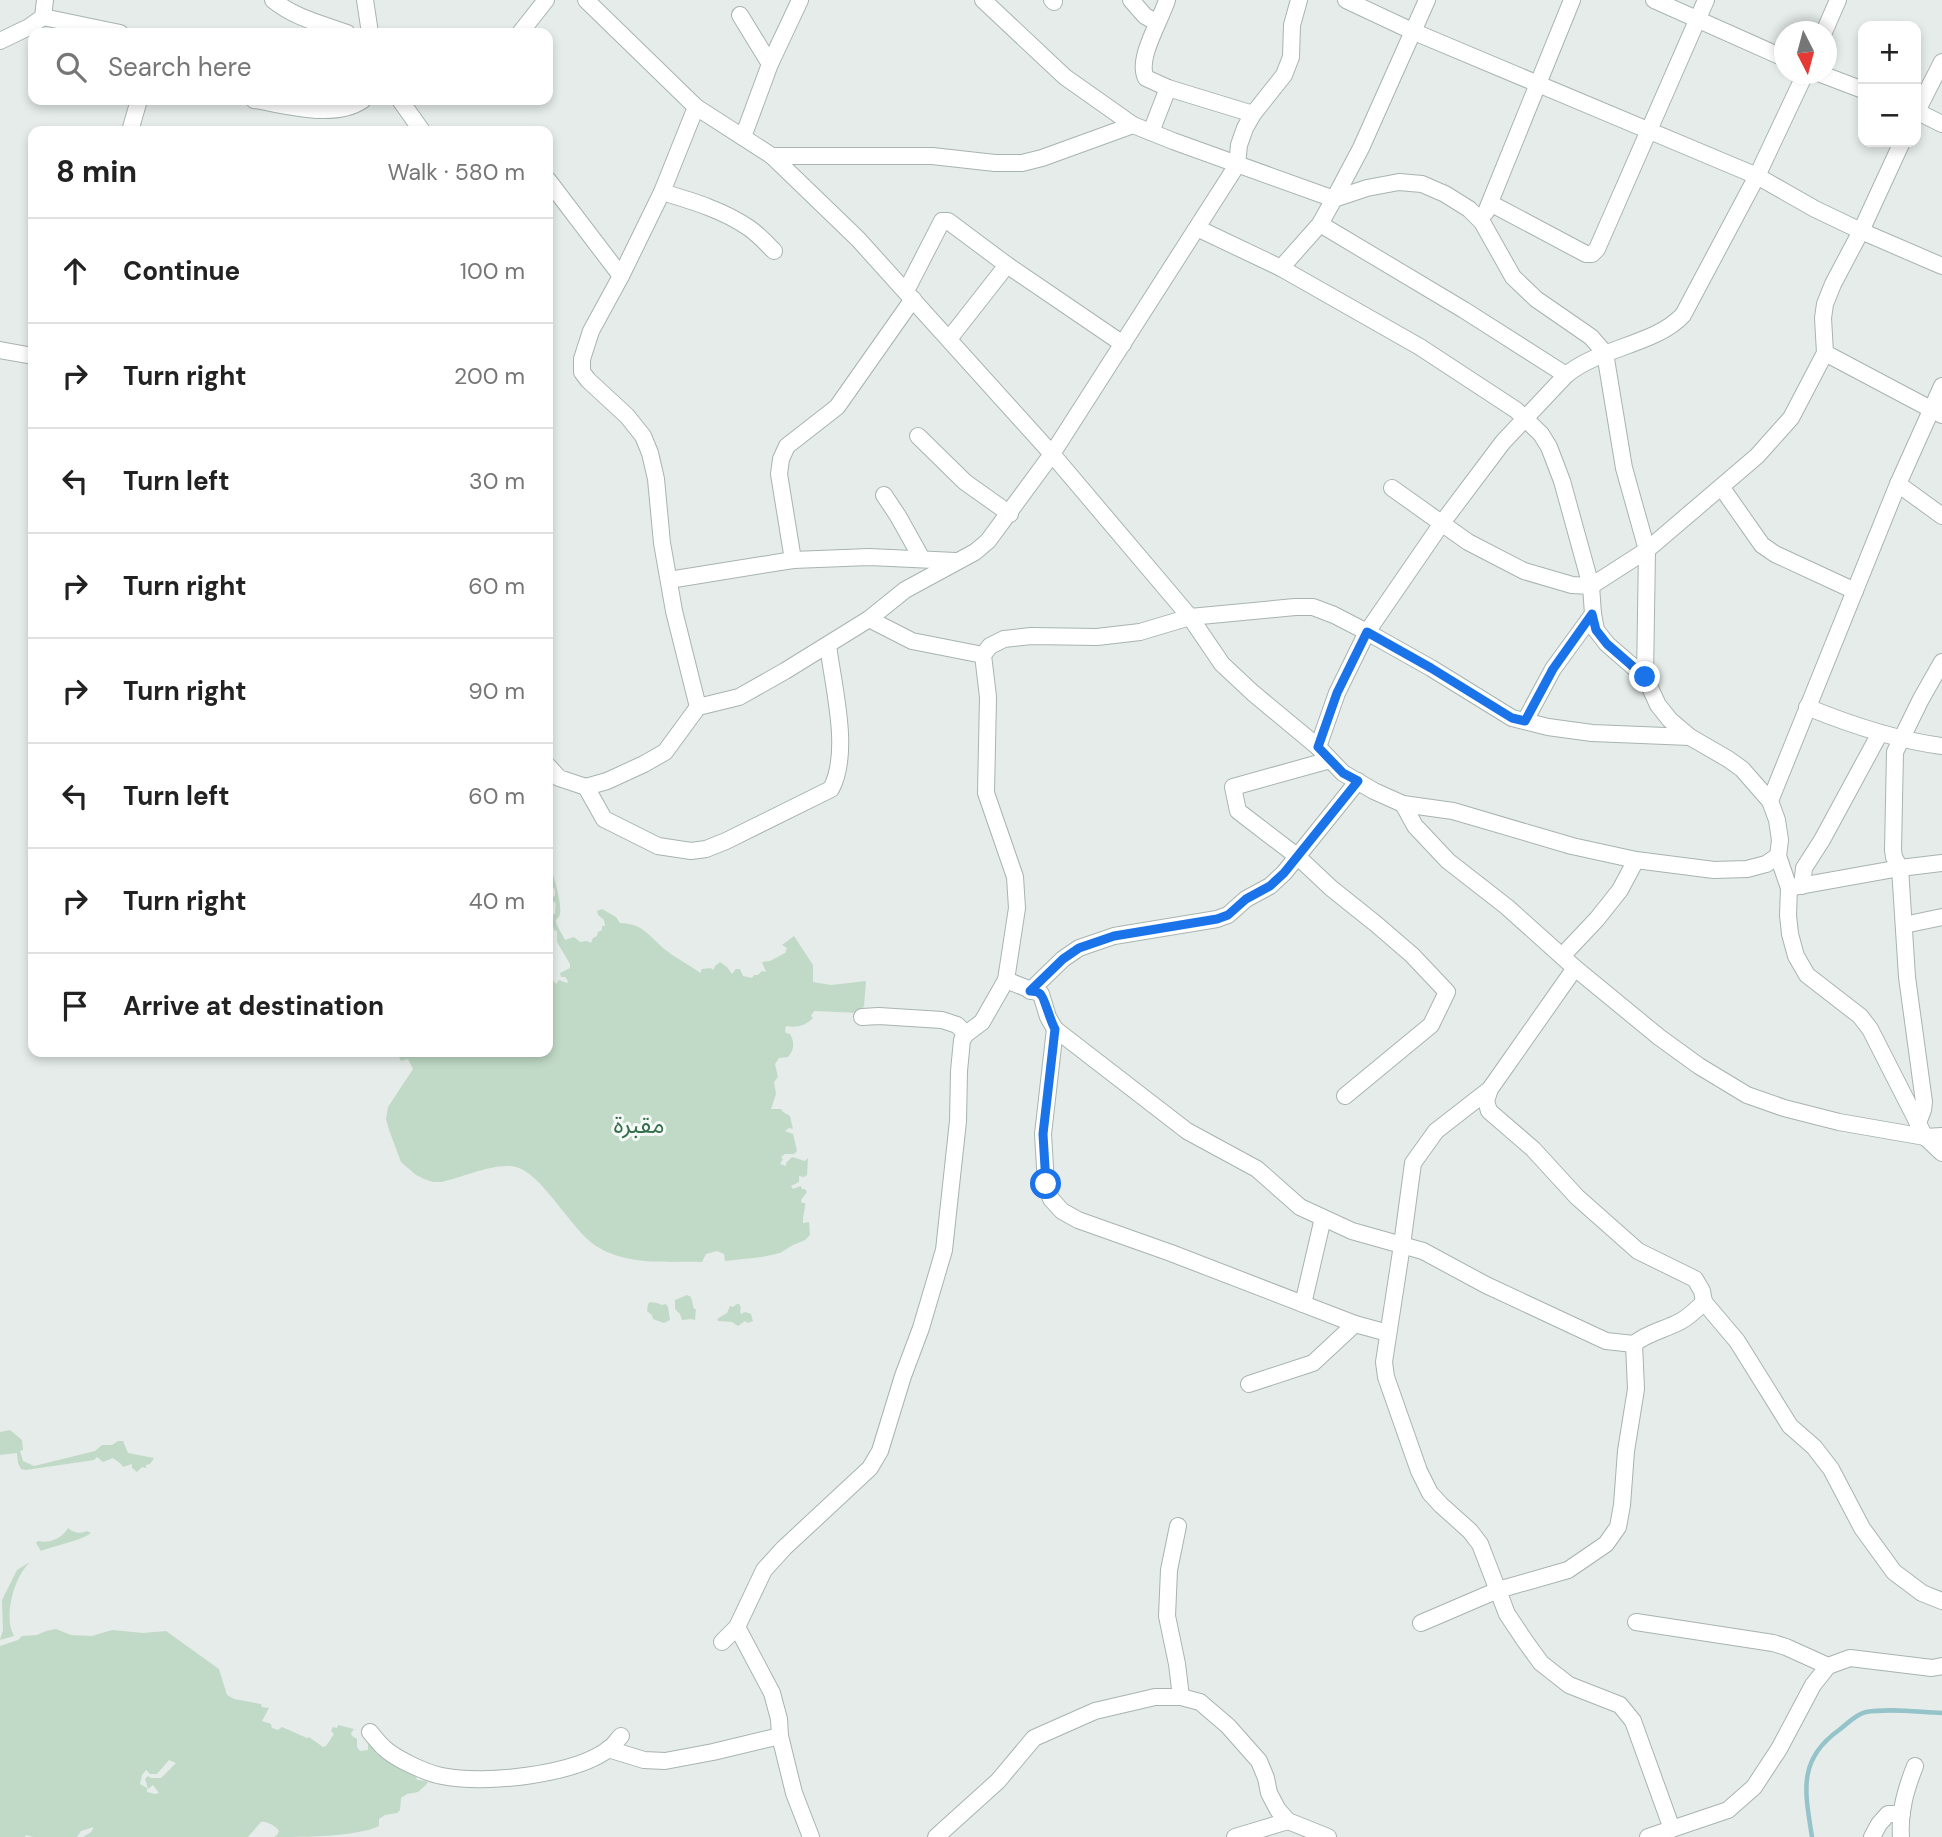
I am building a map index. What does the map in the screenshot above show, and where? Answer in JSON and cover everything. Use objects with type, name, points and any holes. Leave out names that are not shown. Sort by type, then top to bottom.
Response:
[{"type":"street","points":[[43,17],[45,0]]},
{"type":"street","points":[[273,0],[301,17],[333,28]]},
{"type":"street","points":[[365,0],[369,28]]},
{"type":"street","points":[[524,28],[546,0]]},
{"type":"street","points":[[586,0],[696,107],[772,156],[859,239],[1052,454],[1190,617],[1223,664],[1253,693],[1318,747],[1343,773],[1403,804],[1452,811],[1572,846],[1636,860],[1714,870],[1747,869],[1766,864],[1778,856]]},
{"type":"street","points":[[743,137],[770,64],[800,0]]},
{"type":"street","points":[[983,0],[1065,77],[1133,125],[1334,199],[1367,188],[1399,183],[1422,184],[1446,194],[1469,209],[1482,222],[1513,277],[1536,299],[1591,337],[1605,353],[1624,467],[1647,550],[1645,677]]},
{"type":"street","points":[[1131,0],[1145,16],[1156,22]]},
{"type":"street","points":[[1167,0],[1162,16],[1156,22],[1143,66],[1146,78],[1168,88],[1253,114]]},
{"type":"street","points":[[553,771],[559,778],[586,787],[607,781],[665,752],[698,707],[739,696],[828,645],[869,619],[905,590],[975,552],[988,541],[1052,454],[1237,165],[1239,145],[1245,128],[1284,75],[1291,57],[1292,25],[1299,0]]},
{"type":"street","points":[[1346,0],[1412,31],[1757,176],[1815,209],[1942,266]]},
{"type":"street","points":[[1281,268],[1320,224],[1334,199],[1361,148],[1427,0]]},
{"type":"street","points":[[1482,222],[1572,0]]},
{"type":"street","points":[[1654,0],[1774,53]]},
{"type":"street","points":[[1490,203],[1586,254],[1592,254],[1597,249],[1650,131],[1706,0]]},
{"type":"street","points":[[1829,21],[1838,0]]},
{"type":"street","points":[[740,15],[770,64]]},
{"type":"street","points":[[0,41],[43,17],[96,28]]},
{"type":"street","points":[[1921,102],[1942,62]]},
{"type":"street","points":[[1837,80],[1858,88]]},
{"type":"street","points":[[1318,747],[1337,693],[1367,632],[1442,523],[1503,442],[1576,366],[1673,326],[1683,315],[1757,176],[1800,84]]},
{"type":"street","points":[[1151,132],[1168,88]]},
{"type":"street","points":[[131,126],[138,105]]},
{"type":"street","points":[[286,105],[342,110],[355,105]]},
{"type":"street","points":[[404,105],[418,126]]},
{"type":"street","points":[[696,107],[662,192],[591,331],[582,359],[582,372],[627,416],[643,436],[650,453],[674,611],[698,707]]},
{"type":"street","points":[[1921,114],[1942,124]]},
{"type":"street","points":[[772,156],[932,156],[1022,163],[1133,125]]},
{"type":"street","points":[[1392,488],[1468,541],[1524,571],[1572,585],[1591,586],[1647,550],[1757,456],[1791,418],[1825,353],[1823,318],[1833,284],[1900,147]]},
{"type":"street","points":[[553,187],[621,276]]},
{"type":"street","points":[[662,192],[731,217],[751,229],[774,251]]},
{"type":"street","points":[[793,560],[779,474],[780,459],[787,446],[837,407],[909,295],[943,221],[948,221],[1123,344]]},
{"type":"street","points":[[1320,224],[1566,375]]},
{"type":"street","points":[[1197,228],[1281,268],[1420,347],[1516,410],[1541,435],[1549,447],[1562,481],[1591,586],[1592,614],[1596,630],[1607,644],[1645,677],[1658,705],[1670,720],[1690,737],[1742,769],[1770,801],[1780,840],[1778,856],[1795,887]]},
{"type":"street","points":[[949,339],[1007,265]]},
{"type":"street","points":[[0,350],[28,355]]},
{"type":"street","points":[[1825,353],[1937,412]]},
{"type":"street","points":[[1770,801],[1898,484],[1937,412],[1942,386]]},
{"type":"street","points":[[918,436],[965,482],[1010,514]]},
{"type":"street","points":[[1898,484],[1942,516]]},
{"type":"street","points":[[1722,488],[1762,545],[1775,554],[1855,591]]},
{"type":"street","points":[[884,495],[922,559]]},
{"type":"street","points":[[669,580],[793,560],[869,557],[956,561]]},
{"type":"street","points":[[722,1642],[737,1627],[764,1570],[870,1468],[880,1451],[944,1250],[958,1121],[962,1040],[982,1022],[1006,980],[1017,908],[1015,877],[986,793],[988,697],[983,655],[990,646],[1004,639],[1031,636],[1097,637],[1140,632],[1190,617],[1313,607],[1367,632],[1512,718],[1548,727],[1592,733],[1690,737]]},
{"type":"street","points":[[1525,721],[1553,669],[1592,614]]},
{"type":"street","points":[[869,619],[912,641],[983,655]]},
{"type":"street","points":[[586,787],[604,819],[658,846],[691,851],[706,849],[726,841],[831,789],[840,761],[840,734],[828,645]]},
{"type":"street","points":[[1928,1132],[1923,1110],[1908,977],[1900,868],[1893,850],[1893,778],[1895,752],[1942,662]]},
{"type":"street","points":[[1807,707],[1850,725],[1901,739],[1942,746]]},
{"type":"street","points":[[1880,733],[1795,887],[1790,934],[1796,956],[1807,975],[1860,1016],[1870,1029],[1942,1153]]},
{"type":"street","points":[[1330,760],[1233,787],[1238,811],[1298,857],[1412,955],[1447,992],[1431,1025],[1345,1096]]},
{"type":"street","points":[[1030,991],[1063,959],[1079,948],[1114,936],[1187,925],[1228,915],[1284,873],[1358,781]]},
{"type":"street","points":[[1403,804],[1415,826],[1448,861],[1507,907],[1575,968],[1659,1037],[1699,1066],[1747,1095],[1784,1108],[1839,1122],[1928,1132]]},
{"type":"street","points":[[1562,956],[1597,919],[1619,890],[1636,860]]},
{"type":"street","points":[[1795,887],[1942,863]]},
{"type":"street","points":[[1904,925],[1942,917]]},
{"type":"street","points":[[1575,968],[1490,1089],[1486,1101],[1489,1111],[1533,1149],[1577,1197],[1638,1251],[1695,1279],[1702,1291],[1704,1302],[1737,1341],[1790,1426],[1814,1447],[1831,1469],[1862,1528],[1894,1572],[1922,1593],[1942,1601]]},
{"type":"street","points":[[1006,980],[1041,994],[1055,1029],[1187,1131],[1270,1178],[1300,1207],[1352,1231],[1423,1251],[1499,1291],[1606,1341],[1634,1345]]},
{"type":"street","points":[[862,1017],[942,1020],[957,1025],[966,1034]]},
{"type":"street","points":[[1055,1029],[1043,1134],[1046,1184],[1052,1199],[1062,1210],[1077,1220],[1355,1324],[1388,1333]]},
{"type":"street","points":[[1490,1089],[1436,1131],[1412,1163],[1384,1362],[1386,1377],[1419,1471],[1430,1493],[1480,1544],[1507,1614],[1541,1663],[1569,1685],[1620,1704],[1633,1721],[1672,1829]]},
{"type":"street","points":[[1303,1304],[1323,1218]]},
{"type":"street","points":[[1634,1345],[1644,1336],[1681,1321],[1704,1302]]},
{"type":"street","points":[[1249,1384],[1313,1363],[1355,1324]]},
{"type":"street","points":[[1421,1623],[1498,1590],[1568,1570],[1606,1545],[1618,1527],[1622,1505],[1626,1451],[1636,1389],[1634,1345]]},
{"type":"street","points":[[1178,1526],[1169,1570],[1167,1616],[1181,1697]]},
{"type":"street","points":[[1636,1622],[1773,1643],[1828,1666]]},
{"type":"street","points":[[737,1627],[772,1693],[794,1793],[811,1837]]},
{"type":"street","points":[[1648,1837],[1728,1810],[1754,1787],[1779,1749],[1813,1685],[1828,1666],[1850,1658],[1932,1668],[1942,1666]]},
{"type":"street","points":[[936,1837],[998,1781],[1034,1738],[1095,1711],[1155,1697],[1181,1697],[1200,1702],[1228,1726],[1259,1761],[1269,1793],[1288,1821],[1328,1837]]},
{"type":"street","points":[[370,1732],[386,1750],[416,1767],[440,1776],[465,1779],[506,1779],[573,1766],[608,1749],[621,1736]]},
{"type":"street","points":[[608,1749],[644,1760],[665,1761],[780,1736]]},
{"type":"street","points":[[1901,1837],[1904,1796],[1914,1766]]},
{"type":"street","points":[[1872,1837],[1888,1814],[1902,1814]]},
{"type":"street","points":[[1235,1837],[1288,1821]]},
{"type":"green space","name":"مقبرة","points":[[553,875],[560,904],[556,923],[565,940],[574,937],[580,942],[591,943],[602,930],[602,926],[605,926],[597,911],[602,909],[616,917],[620,923],[646,932],[667,951],[700,973],[702,969],[713,970],[720,962],[732,974],[736,969],[740,969],[743,976],[752,978],[762,971],[766,972],[762,962],[785,953],[787,948],[782,945],[794,936],[813,965],[813,982],[831,985],[866,981],[864,1006],[859,1013],[814,1011],[811,1016],[813,1018],[807,1023],[786,1026],[786,1033],[790,1034],[793,1040],[793,1049],[788,1057],[779,1058],[775,1064],[778,1077],[774,1082],[776,1094],[771,1109],[781,1109],[790,1116],[793,1129],[785,1131],[793,1134],[797,1151],[781,1157],[783,1159],[780,1164],[786,1166],[792,1157],[805,1161],[808,1158],[807,1175],[799,1176],[799,1182],[791,1186],[793,1189],[801,1186],[807,1192],[801,1200],[805,1203],[803,1223],[809,1222],[810,1235],[805,1240],[780,1253],[762,1257],[725,1261],[724,1254],[717,1251],[706,1254],[702,1262],[634,1260],[608,1252],[586,1238],[546,1190],[526,1171],[508,1166],[489,1168],[442,1182],[433,1182],[416,1175],[401,1162],[386,1119],[388,1107],[413,1069],[408,1059],[401,1061],[399,1057],[553,1057],[553,980],[556,984],[559,980],[567,983],[560,973],[570,968],[557,942],[557,931],[553,926]]},
{"type":"green space","points":[[687,1295],[691,1297],[696,1309],[695,1320],[682,1320],[675,1309],[675,1300]]},
{"type":"green space","points":[[650,1302],[666,1304],[670,1320],[664,1323],[653,1319],[647,1311]]},
{"type":"green space","points":[[737,1304],[741,1308],[741,1314],[751,1314],[753,1321],[745,1321],[738,1326],[732,1322],[718,1321],[730,1306]]},
{"type":"green space","points":[[10,1430],[22,1440],[23,1450],[20,1451],[23,1461],[34,1466],[95,1451],[102,1445],[112,1445],[118,1441],[123,1441],[128,1453],[154,1458],[146,1468],[142,1467],[137,1472],[132,1468],[132,1464],[123,1467],[113,1458],[103,1462],[97,1457],[94,1460],[26,1470],[21,1469],[17,1453],[0,1455],[0,1432]]},
{"type":"green space","points":[[68,1528],[91,1533],[41,1551],[36,1543],[38,1541],[55,1539]]},
{"type":"green space","points":[[30,1562],[19,1577],[12,1597],[10,1618],[14,1636],[0,1640],[3,1630],[2,1600],[17,1570]]},
{"type":"green space","points":[[56,1629],[71,1635],[92,1636],[112,1630],[143,1633],[166,1631],[219,1669],[227,1695],[269,1708],[262,1721],[271,1724],[272,1728],[278,1730],[282,1727],[309,1737],[323,1747],[334,1734],[331,1731],[333,1727],[337,1728],[338,1725],[354,1729],[351,1733],[357,1739],[360,1751],[368,1750],[368,1741],[376,1753],[415,1775],[417,1780],[428,1783],[418,1792],[401,1798],[400,1810],[379,1819],[379,1826],[343,1834],[274,1837],[279,1831],[268,1823],[261,1822],[248,1837],[83,1837],[94,1827],[81,1831],[77,1837],[0,1837],[0,1646],[22,1636]],"holes":[[[169,1760],[176,1763],[161,1778],[148,1776],[145,1779],[148,1789],[153,1785],[159,1793],[147,1792],[147,1788],[140,1784],[146,1770],[150,1774],[157,1774]]]},
{"type":"waterway","points":[[1812,1837],[1807,1806],[1807,1778],[1810,1765],[1825,1741],[1855,1717],[1866,1712],[1894,1710],[1942,1713]]},
{"type":"route","points":[[1046,1184],[1043,1134],[1055,1029],[1041,994],[1030,991],[1063,959],[1079,948],[1114,936],[1187,925],[1228,915],[1284,873],[1358,781],[1343,773],[1318,747],[1337,693],[1367,632],[1512,718],[1525,721],[1553,669],[1592,614],[1596,630],[1607,644],[1645,677]]}]
